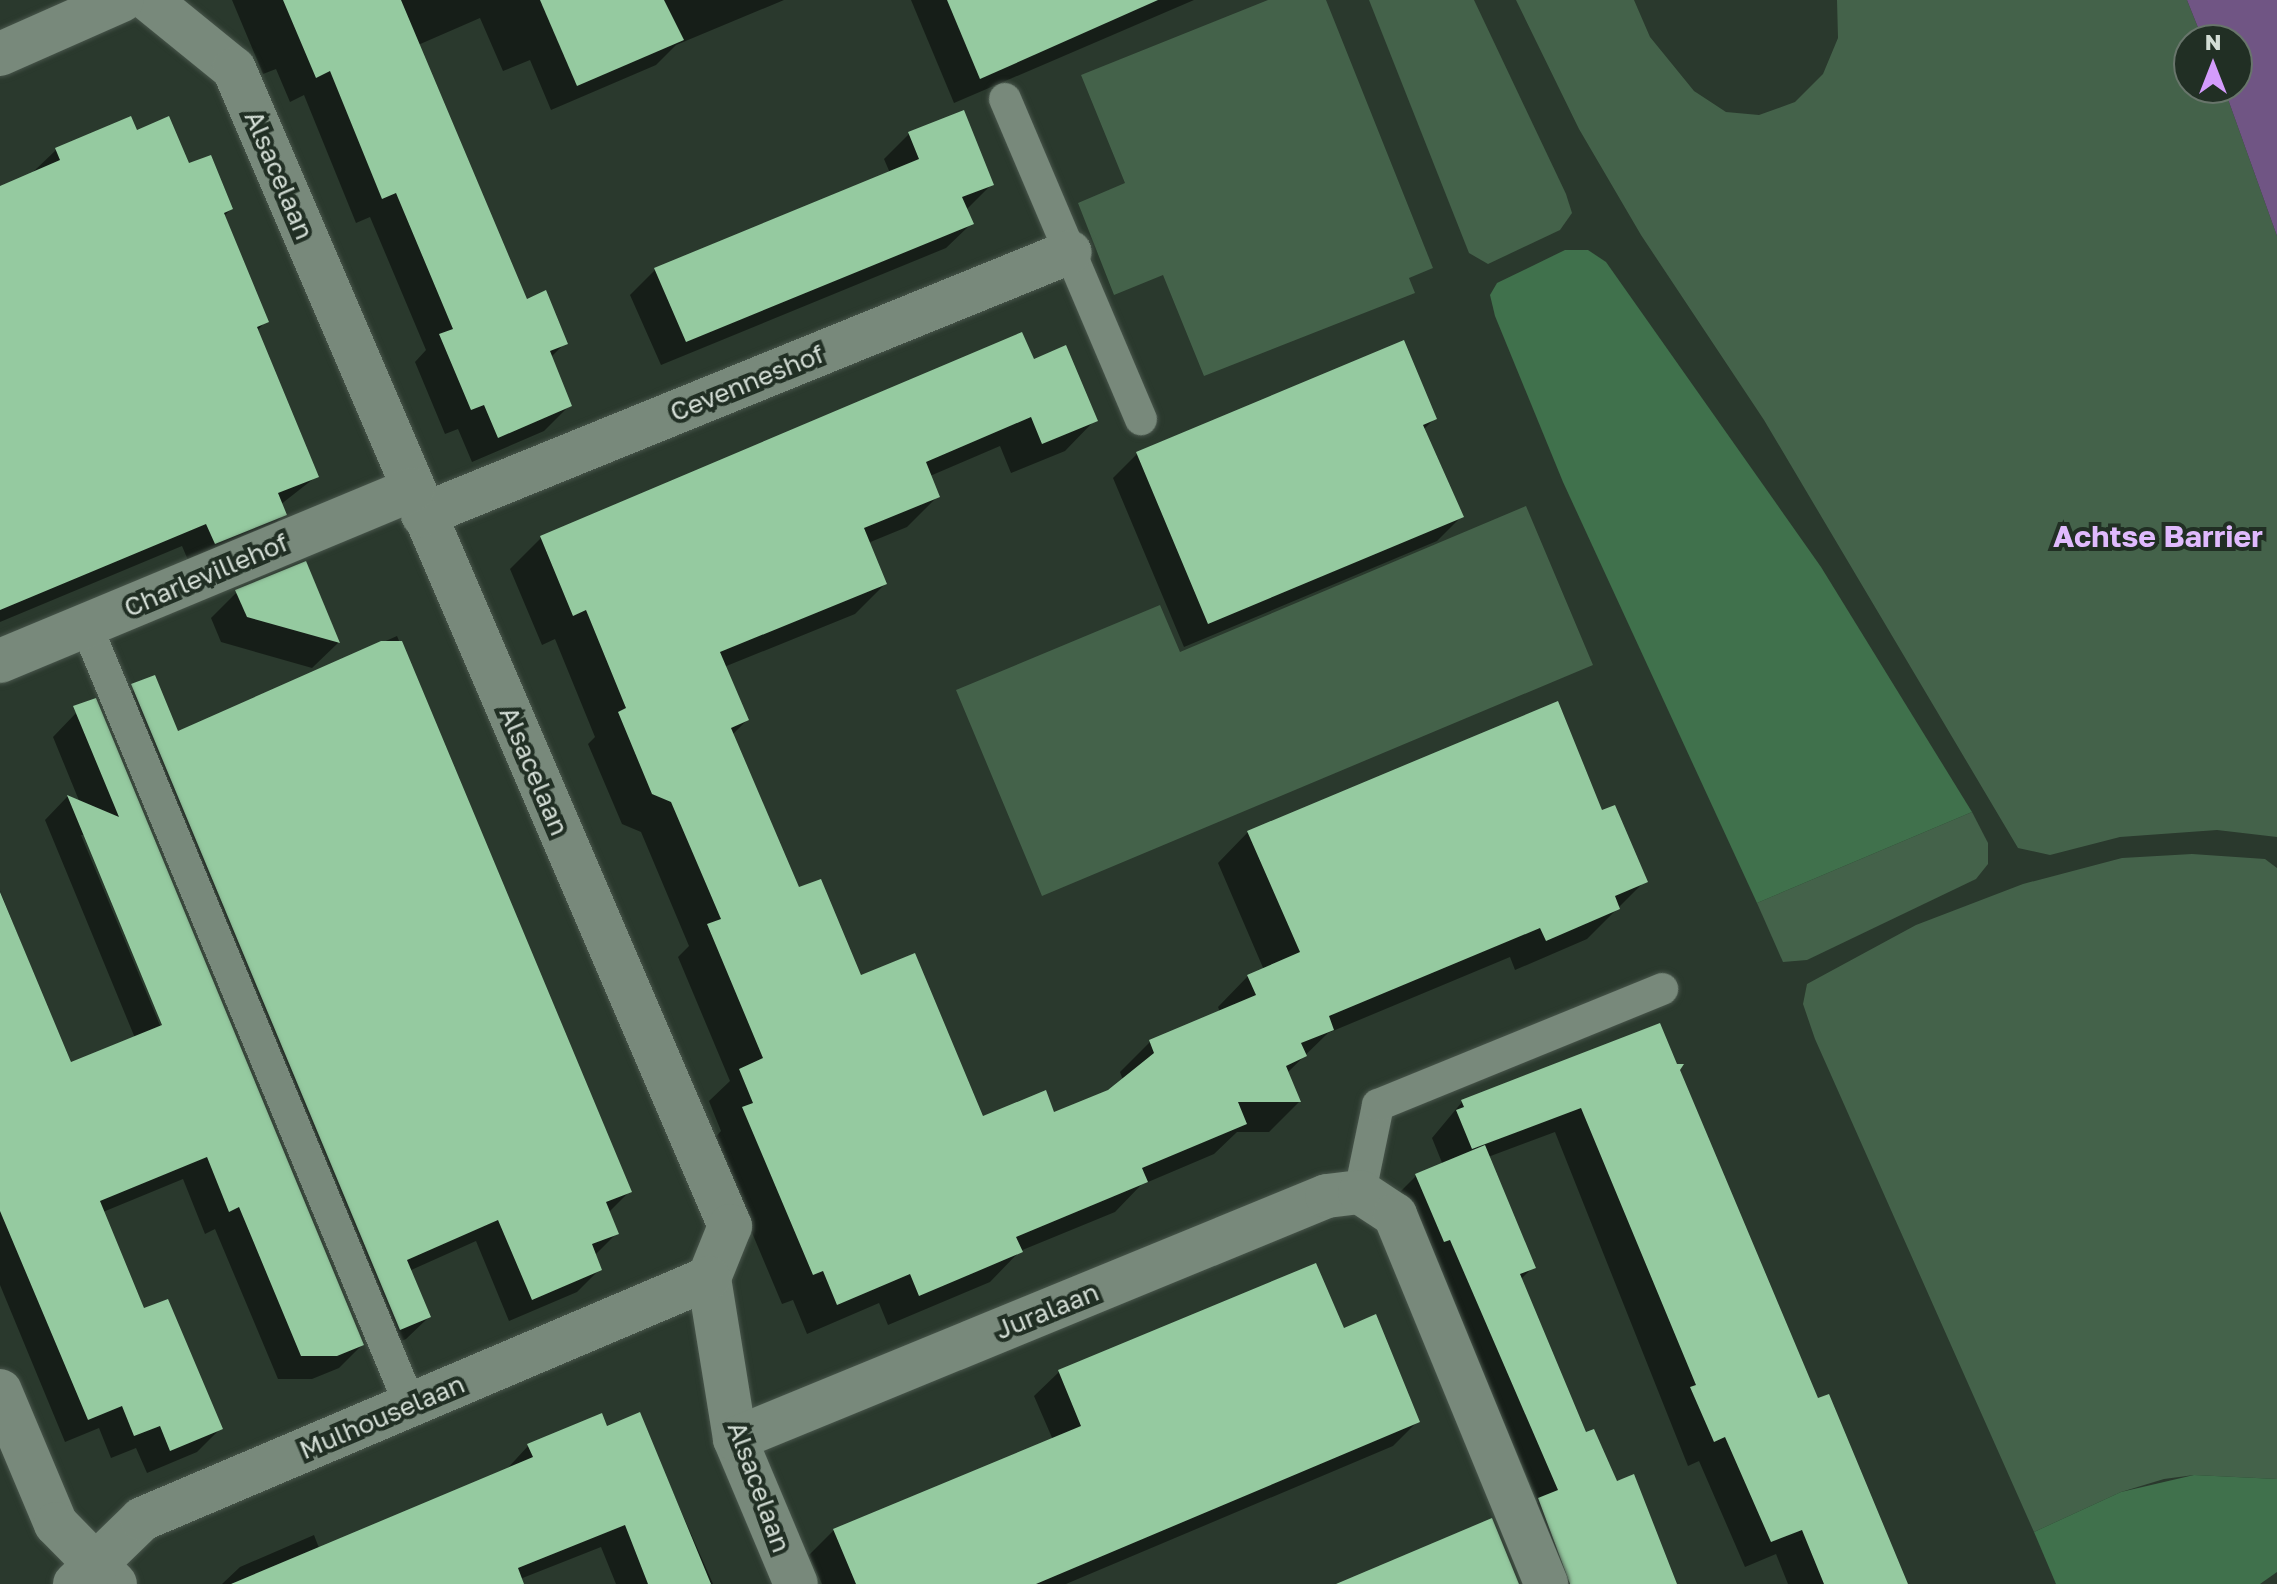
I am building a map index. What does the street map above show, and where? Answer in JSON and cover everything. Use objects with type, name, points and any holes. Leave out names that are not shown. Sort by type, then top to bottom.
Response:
[{"type":"street","points":[[0,54],[122,0]]},
{"type":"street","name":"Alsacelaan","points":[[149,0],[234,69],[730,1226],[709,1278],[735,1439],[796,1584]]},
{"type":"street","name":"Cevenneshof","points":[[418,502],[1070,252]]},
{"type":"street","name":"Charlevillehof","points":[[0,661],[86,625],[418,502]]},
{"type":"street","points":[[1360,1192],[1395,1215],[1546,1584]]},
{"type":"street","name":"Juralaan","points":[[735,1439],[1327,1196],[1360,1192]]},
{"type":"street","name":"Mulhouselaan","points":[[96,1577],[142,1519],[709,1278]]},
{"type":"street","points":[[0,1391],[56,1524],[96,1577]]},
{"type":"lane","points":[[1005,99],[1141,419]]},
{"type":"lane","points":[[86,625],[410,1405]]},
{"type":"lane","points":[[1360,1192],[1378,1105],[1662,989]]},
{"type":"green space","points":[[1268,0],[1326,0],[1433,268],[1409,278],[1415,293],[1204,376],[1163,275],[1114,295],[1078,203],[1125,183],[1081,75]]},
{"type":"green space","points":[[1369,0],[1474,0],[1566,194],[1572,213],[1560,230],[1488,264],[1469,253]]},
{"type":"green space","points":[[1516,0],[1634,0],[1650,37],[1694,91],[1726,112],[1759,115],[1795,102],[1823,74],[1838,38],[1837,0],[2187,0],[2197,24],[2173,24],[2173,104],[2230,104],[2277,236],[2277,837],[2217,830],[2120,837],[2050,855],[2018,848],[1764,420],[1641,235],[1579,129]]},
{"type":"green space","points":[[1565,250],[1588,250],[1606,262],[1821,567],[1972,812],[1757,903],[1563,482],[1495,316],[1490,295],[1497,283]]},
{"type":"green space","points":[[1526,506],[1593,665],[1042,896],[956,690],[1160,605],[1180,652]]},
{"type":"green space","points":[[1972,812],[1988,843],[1988,864],[1976,879],[1807,960],[1783,962],[1757,903]]},
{"type":"green space","points":[[2192,854],[2265,859],[2277,868],[2277,1479],[2194,1475],[2164,1479],[2121,1492],[2034,1532],[1815,1039],[1803,1004],[1807,984],[1916,925],[2023,884],[2122,858]]},
{"type":"green space","points":[[2194,1475],[2277,1479],[2277,1572],[2260,1584],[2056,1584],[2034,1532],[2121,1492]]},
{"type":"shaded area","points":[[2187,0],[2277,0],[2277,236],[2230,104],[2253,104],[2253,24],[2197,24]]},
{"type":"building","points":[[283,0],[401,0],[527,299],[546,290],[568,344],[550,351],[572,406],[498,438],[484,405],[471,410],[439,334],[453,329],[396,193],[382,199],[330,71],[316,78]]},
{"type":"building","points":[[540,0],[664,0],[684,40],[577,86]]},
{"type":"building","points":[[947,0],[1158,0],[980,79]]},
{"type":"building","points":[[964,110],[994,185],[962,197],[974,224],[686,342],[654,268],[919,159],[908,132]]},
{"type":"building","points":[[131,116],[137,130],[169,116],[189,163],[211,155],[233,209],[224,213],[269,322],[257,327],[319,477],[278,493],[287,515],[215,544],[206,524],[0,610],[0,186],[60,160],[55,148]]},
{"type":"building","points":[[1022,332],[1034,359],[1066,345],[1098,421],[1042,444],[1031,417],[926,462],[940,497],[864,528],[887,584],[720,652],[749,720],[731,728],[799,887],[821,879],[861,975],[915,953],[983,1116],[1046,1090],[1054,1112],[1108,1090],[1154,1053],[1149,1040],[1256,995],[1247,975],[1300,952],[1247,831],[1558,701],[1602,810],[1615,805],[1648,882],[1615,896],[1620,909],[1546,941],[1540,928],[1329,1016],[1334,1030],[1301,1043],[1307,1056],[1286,1066],[1301,1102],[1238,1102],[1247,1124],[1142,1168],[1148,1182],[1016,1237],[1023,1252],[919,1296],[910,1274],[837,1305],[823,1271],[813,1275],[742,1107],[753,1103],[739,1069],[763,1058],[707,924],[721,919],[671,802],[652,794],[618,712],[626,708],[586,610],[573,616],[540,536]]},
{"type":"building","points":[[1404,340],[1437,419],[1423,425],[1464,517],[1208,624],[1136,452]]},
{"type":"building","points":[[306,561],[340,643],[247,617],[235,590]]},
{"type":"building","points":[[381,641],[402,641],[632,1192],[606,1202],[619,1234],[592,1244],[602,1270],[532,1300],[498,1220],[407,1260],[431,1317],[400,1330],[131,684],[155,675],[178,731]]},
{"type":"building","points":[[96,698],[364,1345],[337,1356],[301,1356],[239,1207],[229,1212],[207,1157],[100,1201],[144,1308],[168,1299],[223,1429],[170,1451],[160,1426],[134,1436],[122,1406],[88,1420],[0,1211],[0,892],[71,1062],[162,1025],[67,795],[119,817],[73,706]]},
{"type":"building","points":[[1660,1023],[1677,1064],[1684,1064],[1680,1070],[1818,1398],[1829,1394],[1908,1584],[1824,1584],[1802,1530],[1771,1542],[1725,1437],[1714,1442],[1690,1387],[1696,1385],[1581,1108],[1472,1149],[1456,1110],[1464,1107],[1461,1100]]},
{"type":"building","points":[[1485,1145],[1536,1268],[1520,1274],[1586,1432],[1594,1429],[1617,1481],[1634,1474],[1677,1584],[1570,1584],[1538,1498],[1558,1490],[1450,1240],[1444,1242],[1415,1174]]},
{"type":"building","points":[[1316,1263],[1344,1328],[1376,1314],[1420,1422],[1036,1584],[856,1584],[833,1529],[1081,1426],[1058,1370]]},
{"type":"building","points":[[640,1412],[711,1584],[648,1584],[625,1525],[518,1568],[524,1584],[231,1584],[533,1457],[527,1444],[602,1413],[607,1426]]},
{"type":"building","points":[[1492,1518],[1519,1584],[1336,1584]]},
{"type":"district","name":"Achtse Barrier","points":[[2158,536]]}]
